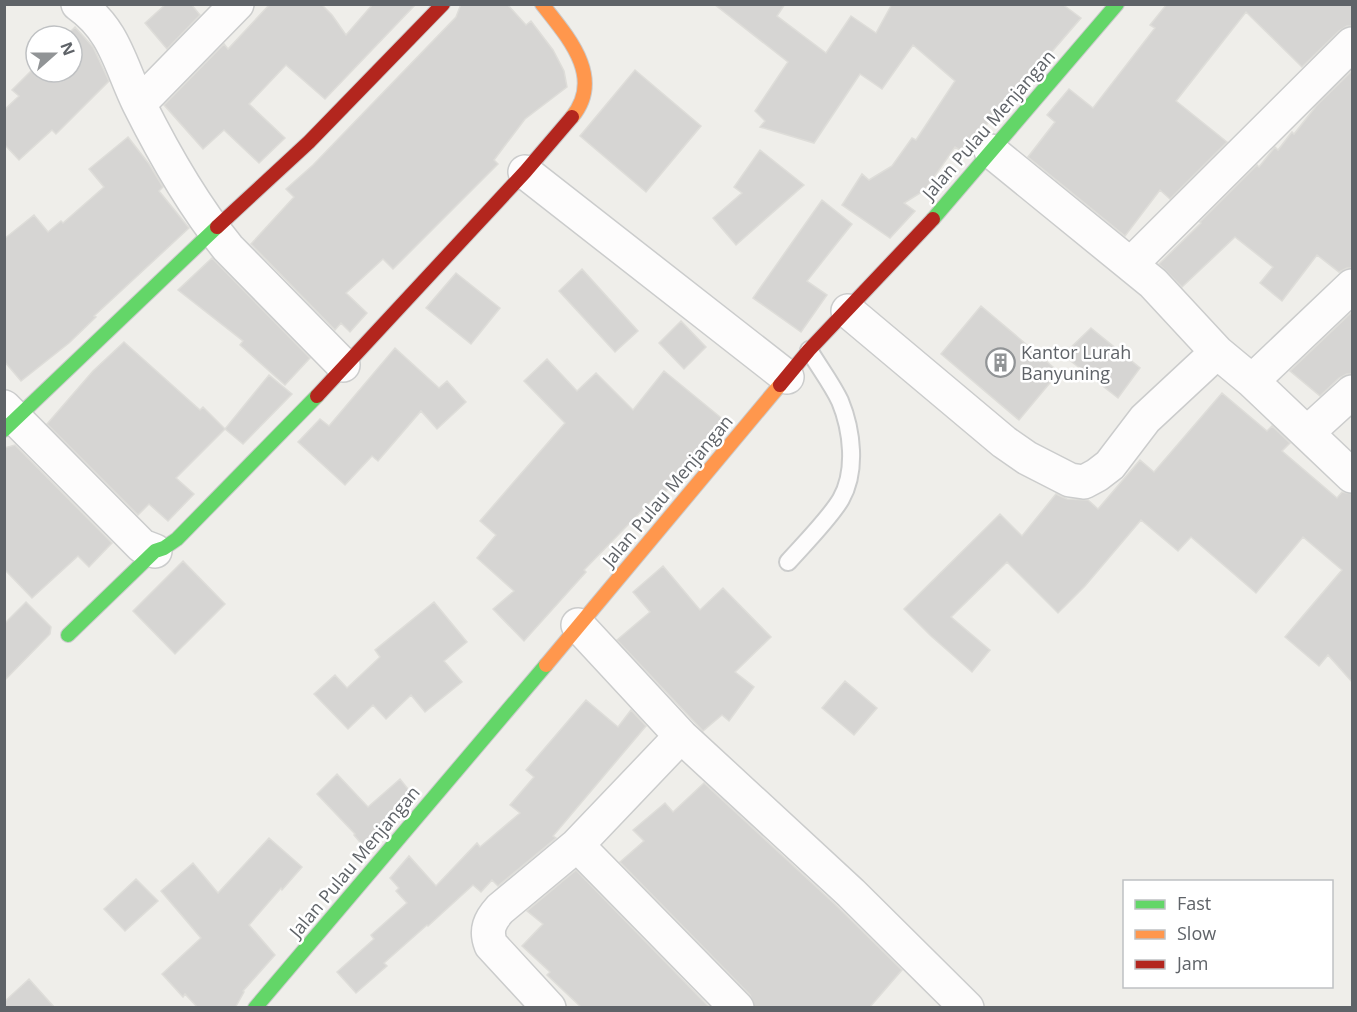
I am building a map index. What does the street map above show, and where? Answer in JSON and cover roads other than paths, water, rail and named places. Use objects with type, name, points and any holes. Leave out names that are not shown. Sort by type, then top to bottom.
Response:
[{"type":"street","points":[[78,4],[93,15],[104,29],[139,104],[188,193],[214,230],[228,248],[343,365]]},
{"type":"street","points":[[139,104],[237,4]]},
{"type":"street","points":[[443,4],[309,142],[8,419],[142,546],[155,550],[164,548],[177,539],[321,391],[525,172],[579,108],[586,89],[582,66],[568,37],[542,4]]},
{"type":"street","name":"Jalan Pulau Menjangan","points":[[255,1008],[489,733],[809,350],[848,312],[991,151],[1106,8]]},
{"type":"street","points":[[1131,264],[1353,44]]},
{"type":"street","points":[[991,151],[1153,283],[1217,352],[1252,381],[1353,477]]},
{"type":"street","points":[[525,172],[787,377]]},
{"type":"street","points":[[1252,381],[1353,286]]},
{"type":"street","points":[[848,312],[1004,442],[1027,458],[1070,480],[1084,482],[1110,465],[1145,419],[1217,352]]},
{"type":"street","points":[[1307,433],[1353,392]]},
{"type":"street","points":[[68,635],[155,550]]},
{"type":"street","points":[[578,625],[681,736],[851,893],[968,1008]]},
{"type":"street","points":[[549,1008],[491,945],[488,928],[500,909],[577,845],[681,736]]},
{"type":"street","points":[[577,845],[737,1008]]},
{"type":"lane","points":[[788,562],[840,501],[849,483],[851,451],[848,425],[840,400],[809,350]]},
{"type":"place","name":"Kantor Lurah Banyuning","points":[[1000,363]]}]
